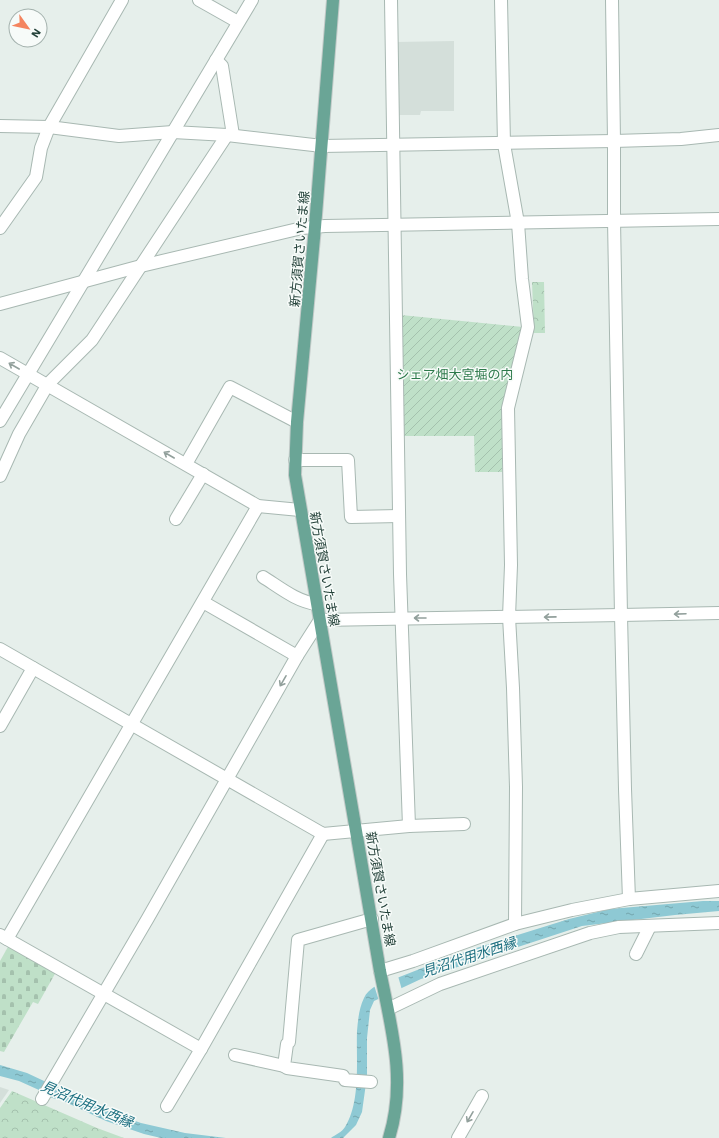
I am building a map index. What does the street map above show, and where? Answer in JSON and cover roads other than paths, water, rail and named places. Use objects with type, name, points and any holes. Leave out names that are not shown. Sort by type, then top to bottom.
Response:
[{"type":"main road","name":"新方須賀さいたま線","points":[[333,0],[322,146],[297,422],[295,475],[395,1050],[398,1076],[397,1102],[389,1138]]},
{"type":"street","points":[[0,228],[36,177],[41,148],[49,126],[122,0]]},
{"type":"street","points":[[200,0],[238,22]]},
{"type":"street","points":[[0,420],[252,0]]},
{"type":"street","points":[[391,0],[399,516],[409,826]]},
{"type":"street","points":[[501,0],[504,144],[518,223],[522,278],[528,327],[508,408],[511,565],[509,617],[516,787],[515,924]]},
{"type":"street","points":[[612,0],[614,220],[624,789],[629,898]]},
{"type":"street","points":[[0,476],[19,434],[48,384],[92,340],[230,135],[222,66],[216,60]]},
{"type":"street","points":[[0,126],[49,126],[119,136],[173,132],[230,135],[322,146],[614,141],[681,139],[719,135]]},
{"type":"street","points":[[0,304],[141,266],[302,228],[394,224],[719,219]]},
{"type":"street","points":[[0,358],[48,384],[258,506],[300,510]]},
{"type":"street","points":[[186,464],[230,387],[297,422]]},
{"type":"street","points":[[295,460],[348,460],[351,517],[399,516]]},
{"type":"street","points":[[176,519],[203,474]]},
{"type":"street","points":[[201,1049],[4,937],[203,602],[258,506]]},
{"type":"street","points":[[263,577],[300,599],[317,604]]},
{"type":"street","points":[[203,602],[297,656]]},
{"type":"street","points":[[42,1099],[104,995],[297,656],[320,620],[719,612]]},
{"type":"street","points":[[0,648],[323,834],[326,835],[357,830],[409,826],[464,824]]},
{"type":"street","points":[[0,726],[33,668]]},
{"type":"street","points":[[166,1106],[201,1049],[323,834]]},
{"type":"street","points":[[381,974],[515,924],[572,910],[629,898],[719,891]]},
{"type":"street","points":[[284,1066],[287,1044],[289,1042],[298,940],[372,919]]},
{"type":"street","points":[[387,1005],[440,984],[590,933],[619,927],[719,922]]},
{"type":"street","points":[[636,954],[650,926]]},
{"type":"street","points":[[236,1055],[287,1068],[343,1076],[345,1080],[369,1082]]},
{"type":"street","points":[[458,1138],[482,1096]]},
{"type":"water","name":"見沼代用水西縁","points":[[719,901],[719,911],[582,926],[421,979],[374,1001],[370,1010],[367,1038],[367,1076],[362,1112],[356,1125],[343,1138],[331,1138],[345,1127],[350,1117],[356,1093],[357,1031],[359,1014],[365,996],[374,987],[473,949],[569,919],[610,909]]},
{"type":"water","name":"見沼代用水西縁","points":[[0,1065],[27,1073],[110,1112],[141,1123],[185,1133],[226,1138],[161,1138],[144,1134],[106,1121],[59,1099],[49,1097],[39,1090],[19,1081],[0,1076]]},
{"type":"park label","name":"シェア畑大宮堀の内","points":[[455,374]]}]
